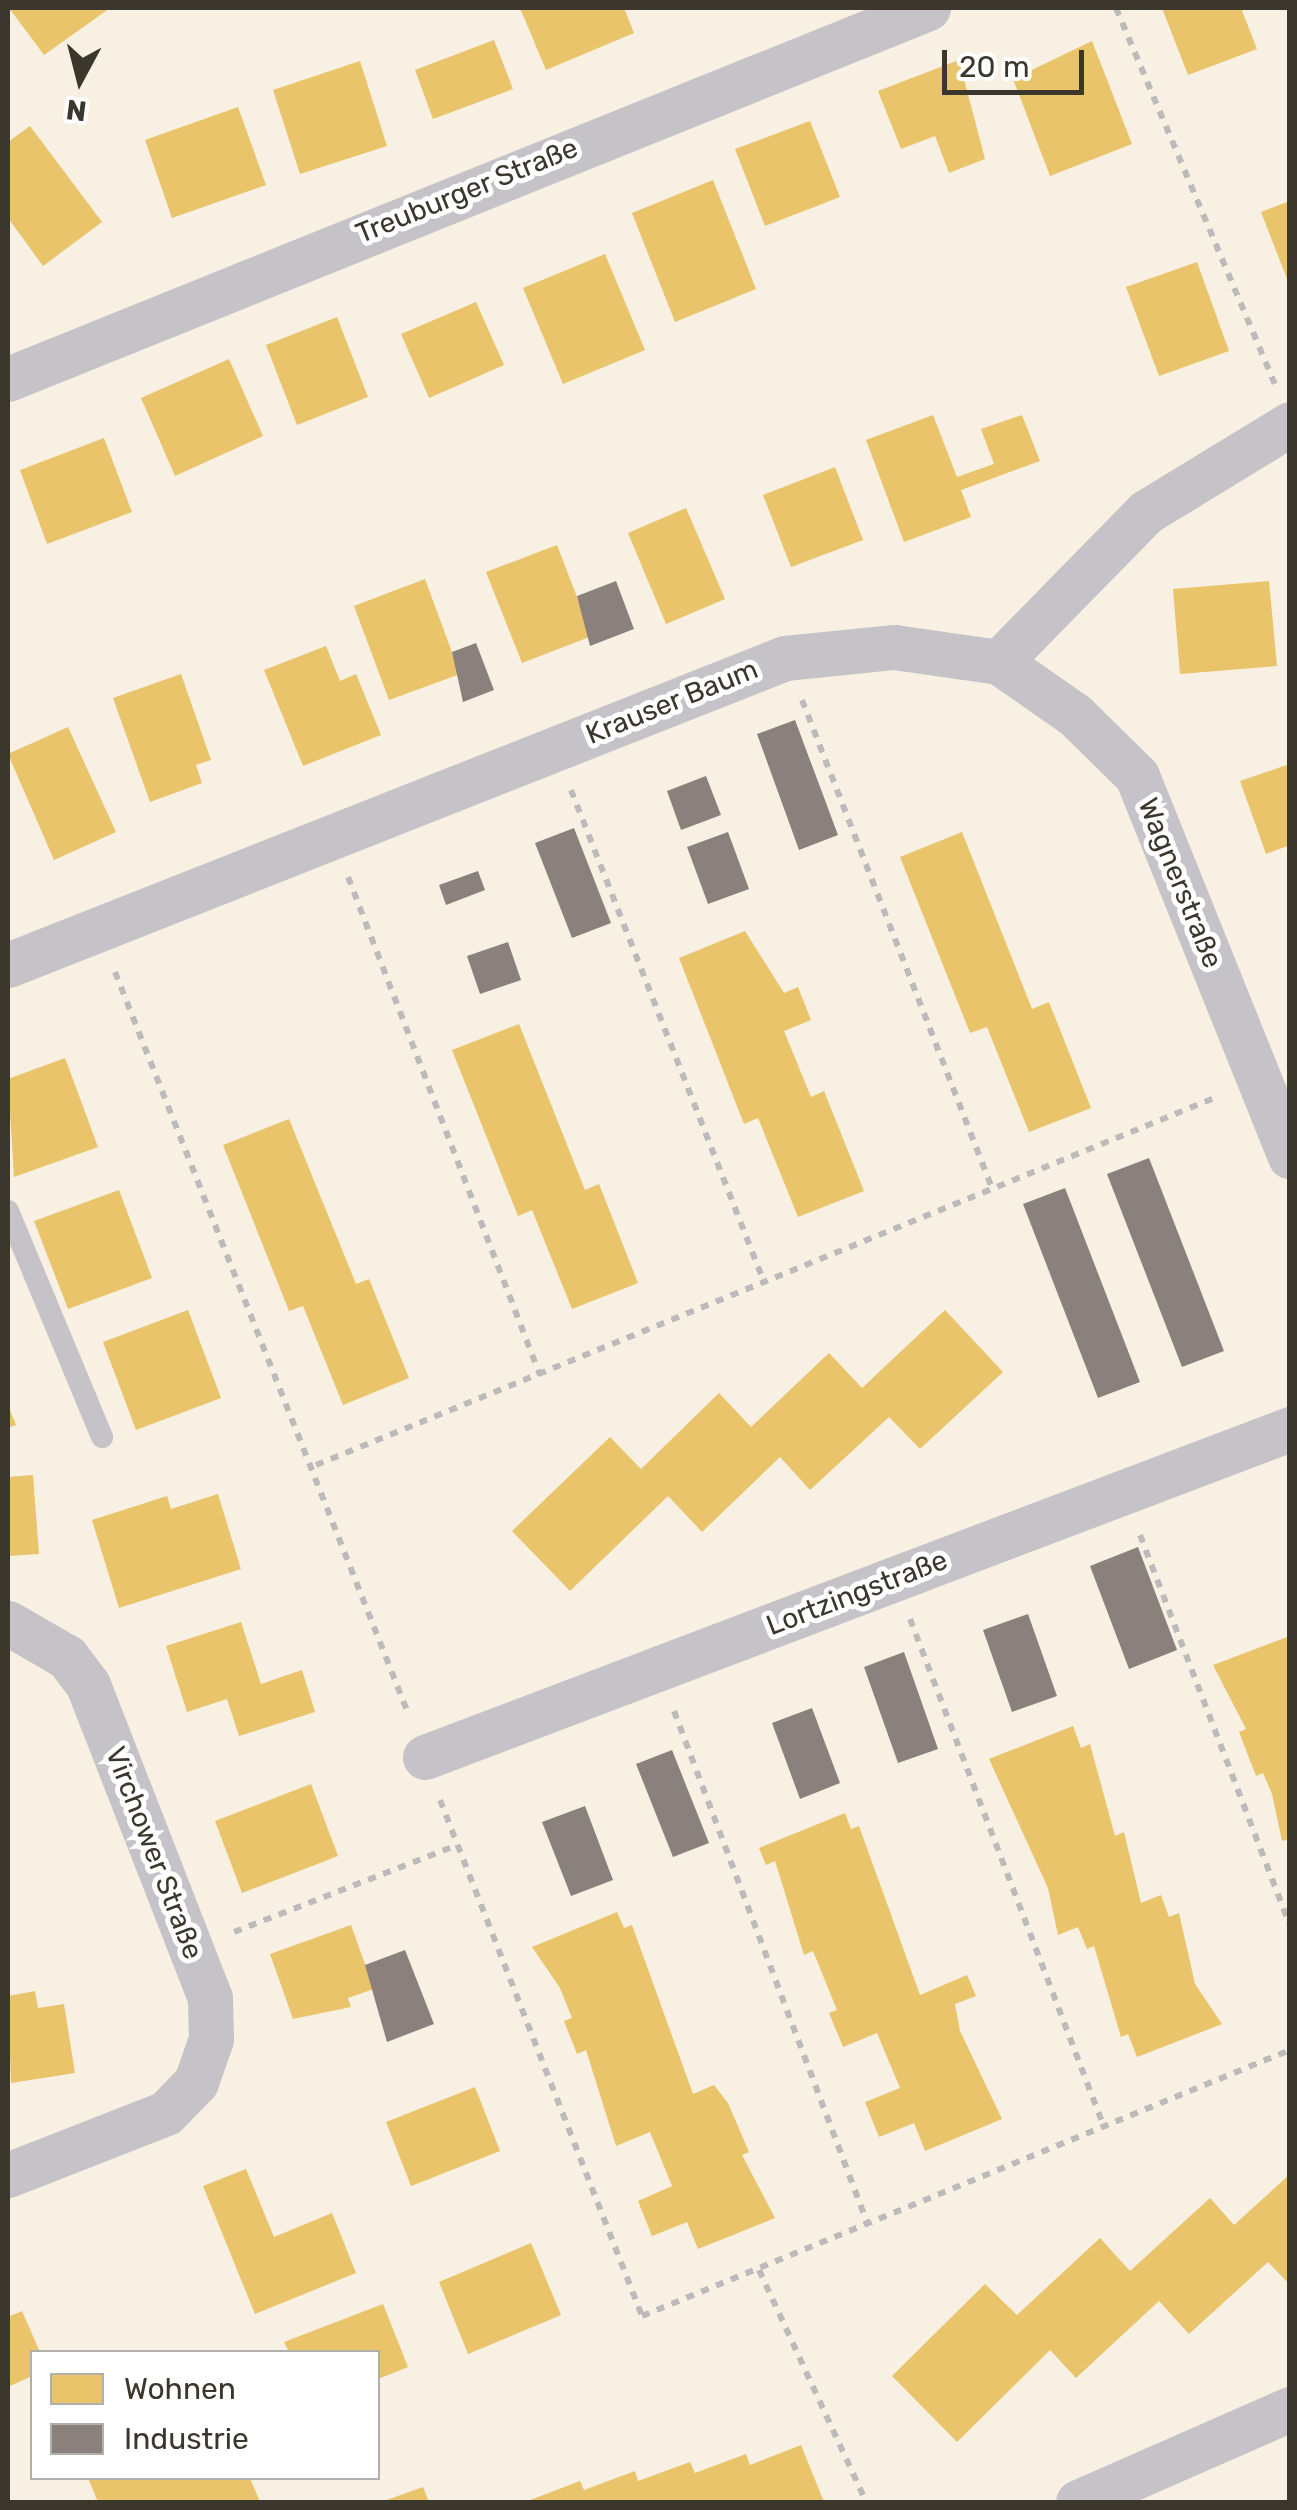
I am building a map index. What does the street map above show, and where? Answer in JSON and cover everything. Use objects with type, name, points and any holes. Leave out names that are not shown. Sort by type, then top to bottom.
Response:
[{"type":"street","name":"Treuburger Straße","points":[[8,380],[928,8]]},
{"type":"street","points":[[999,662],[1146,512],[1286,412]]},
{"type":"street","name":"Krauser Baum","points":[[8,965],[785,658],[894,647],[999,662]]},
{"type":"street","name":"Wagnerstraße","points":[[999,662],[1075,716],[1137,776],[1290,1156]]},
{"type":"street","name":"Lortzingstraße","points":[[425,1757],[1290,1429]]},
{"type":"street","name":"Virchower Straße","points":[[8,1623],[67,1657],[88,1684],[210,1998],[211,2039],[196,2082],[166,2113],[8,2175]]},
{"type":"street","points":[[1078,2502],[1150,2488],[1290,2409]]},
{"type":"lane","points":[[8,1210],[102,1437]]},
{"type":"path","points":[[1116,8],[1286,412]]},
{"type":"path","points":[[785,658],[992,1188]]},
{"type":"path","points":[[554,748],[764,1282]]},
{"type":"path","points":[[332,836],[540,1375]]},
{"type":"path","points":[[97,929],[316,1465],[456,1845],[642,2316],[1290,2050]]},
{"type":"path","points":[[316,1465],[1259,1080]]},
{"type":"path","points":[[1124,1491],[1290,1926]]},
{"type":"path","points":[[895,1578],[1104,2127]]},
{"type":"path","points":[[658,1668],[868,2224]]},
{"type":"path","points":[[192,1948],[456,1845]]},
{"type":"path","points":[[759,2270],[866,2502]]},
{"type":"building: Wohnen","points":[[9,8],[110,8],[44,55]]},
{"type":"building: Wohnen","points":[[520,8],[624,8],[634,33],[546,70]]},
{"type":"building: Wohnen","points":[[1162,8],[1241,8],[1257,49],[1188,75]]},
{"type":"building: Wohnen","points":[[494,40],[513,89],[433,119],[415,70]]},
{"type":"building: Wohnen","points":[[1092,41],[1132,144],[1050,176],[1013,79]]},
{"type":"building: Wohnen","points":[[959,60],[985,159],[949,173],[935,136],[901,149],[878,91]]},
{"type":"building: Wohnen","points":[[360,61],[387,146],[300,174],[273,90]]},
{"type":"building: Wohnen","points":[[238,107],[266,185],[172,218],[145,140]]},
{"type":"building: Wohnen","points":[[810,121],[840,197],[765,226],[735,149]]},
{"type":"building: Wohnen","points":[[30,126],[102,222],[43,266],[8,218],[8,142]]},
{"type":"building: Wohnen","points":[[713,180],[756,289],[675,322],[632,213]]},
{"type":"building: Wohnen","points":[[1290,201],[1290,284],[1289,284],[1261,212]]},
{"type":"building: Wohnen","points":[[605,254],[645,350],[563,384],[523,288]]},
{"type":"building: Wohnen","points":[[1197,262],[1229,351],[1159,376],[1126,287]]},
{"type":"building: Wohnen","points":[[476,302],[504,365],[429,398],[401,334]]},
{"type":"building: Wohnen","points":[[337,317],[368,397],[297,425],[266,345]]},
{"type":"building: Wohnen","points":[[229,359],[263,436],[175,476],[141,398]]},
{"type":"building: Wohnen","points":[[933,415],[957,477],[994,464],[981,429],[1022,415],[1040,461],[961,490],[971,517],[904,542],[866,440]]},
{"type":"building: Wohnen","points":[[104,438],[132,512],[47,544],[20,470]]},
{"type":"building: Wohnen","points":[[835,467],[863,540],[791,567],[763,495]]},
{"type":"building: Wohnen","points":[[686,508],[725,599],[666,624],[628,533]]},
{"type":"building: Wohnen","points":[[557,545],[592,636],[522,663],[486,572]]},
{"type":"building: Wohnen","points":[[425,579],[460,674],[389,700],[354,606]]},
{"type":"building: Wohnen","points":[[1269,581],[1277,666],[1180,674],[1173,589]]},
{"type":"building: Wohnen","points":[[326,646],[340,681],[356,674],[381,735],[303,766],[264,670]]},
{"type":"building: Wohnen","points":[[181,674],[211,760],[196,765],[202,783],[150,802],[113,698]]},
{"type":"building: Wohnen","points":[[68,727],[116,832],[54,860],[8,754]]},
{"type":"building: Wohnen","points":[[1290,764],[1290,845],[1266,854],[1240,781]]},
{"type":"building: Wohnen","points":[[962,832],[1032,1009],[1049,1002],[1091,1108],[1029,1132],[987,1027],[970,1033],[900,857]]},
{"type":"building: Wohnen","points":[[745,931],[784,993],[798,987],[811,1020],[784,1031],[811,1097],[824,1091],[864,1191],[798,1217],[758,1118],[744,1124],[679,958]]},
{"type":"building: Wohnen","points":[[519,1024],[585,1190],[599,1184],[638,1283],[572,1309],[532,1210],[518,1216],[452,1050]]},
{"type":"building: Wohnen","points":[[65,1058],[98,1147],[14,1177],[8,1079]]},
{"type":"building: Wohnen","points":[[289,1119],[356,1284],[369,1279],[409,1378],[343,1405],[303,1306],[289,1311],[223,1145]]},
{"type":"building: Wohnen","points":[[119,1190],[152,1278],[68,1309],[34,1221]]},
{"type":"building: Wohnen","points":[[188,1310],[221,1398],[136,1430],[103,1342]]},
{"type":"building: Wohnen","points":[[945,1310],[1003,1372],[920,1449],[889,1417],[810,1490],[780,1457],[702,1532],[668,1496],[570,1591],[512,1531],[610,1437],[641,1469],[719,1393],[751,1427],[829,1353],[862,1388]]},
{"type":"building: Wohnen","points":[[8,1405],[16,1425],[8,1428]]},
{"type":"building: Wohnen","points":[[33,1475],[39,1554],[8,1556],[8,1477]]},
{"type":"building: Wohnen","points":[[218,1494],[241,1569],[119,1608],[92,1520],[167,1496],[171,1509]]},
{"type":"building: Wohnen","points":[[241,1622],[261,1684],[302,1670],[315,1712],[239,1736],[227,1699],[187,1712],[166,1646]]},
{"type":"building: Wohnen","points":[[1290,1636],[1290,1839],[1282,1841],[1272,1794],[1263,1773],[1256,1776],[1239,1732],[1246,1729],[1213,1665]]},
{"type":"building: Wohnen","points":[[1073,1726],[1081,1748],[1090,1744],[1115,1836],[1124,1832],[1141,1903],[1161,1895],[1169,1917],[1179,1913],[1195,1984],[1222,2024],[1137,2057],[1128,2034],[1121,2037],[1094,1946],[1087,1949],[1078,1927],[1058,1935],[1048,1888],[989,1759]]},
{"type":"building: Wohnen","points":[[311,1784],[338,1856],[242,1893],[215,1821]]},
{"type":"building: Wohnen","points":[[845,1813],[851,1829],[859,1826],[920,1995],[967,1975],[976,1996],[955,2004],[960,2031],[1002,2119],[925,2151],[914,2123],[879,2137],[865,2102],[900,2088],[877,2033],[843,2047],[829,2013],[837,2010],[813,1951],[804,1955],[775,1861],[766,1865],[759,1848]]},
{"type":"building: Wohnen","points":[[617,1912],[624,1928],[632,1925],[693,2094],[714,2085],[728,2103],[749,2152],[742,2155],[775,2218],[698,2249],[687,2222],[652,2236],[638,2201],[672,2186],[650,2132],[616,2146],[586,2050],[577,2054],[564,2021],[572,2018],[560,1988],[532,1947]]},
{"type":"building: Wohnen","points":[[351,1925],[374,1989],[348,1998],[351,2007],[293,2019],[270,1954]]},
{"type":"building: Wohnen","points":[[35,1991],[38,2008],[64,2004],[75,2073],[11,2083],[8,1996]]},
{"type":"building: Wohnen","points":[[475,2087],[500,2151],[411,2186],[386,2122]]},
{"type":"building: Wohnen","points":[[246,2169],[274,2237],[332,2213],[356,2273],[255,2314],[203,2186]]},
{"type":"building: Wohnen","points":[[1290,2174],[1290,2285],[1268,2262],[1189,2334],[1159,2301],[1076,2378],[1050,2350],[957,2442],[892,2376],[985,2284],[1017,2315],[1100,2238],[1130,2271],[1210,2198],[1234,2225]]},
{"type":"building: Wohnen","points":[[531,2243],[561,2315],[468,2354],[439,2282]]},
{"type":"building: Wohnen","points":[[383,2304],[408,2367],[380,2378],[380,2350],[288,2350],[284,2342]]},
{"type":"building: Wohnen","points":[[22,2311],[39,2350],[30,2350],[30,2377],[8,2387],[8,2317]]},
{"type":"building: Wohnen","points":[[801,2445],[824,2502],[525,2502],[580,2481],[584,2490],[635,2471],[638,2481],[690,2462],[695,2473],[746,2454],[750,2465]]},
{"type":"building: Wohnen","points":[[89,2480],[251,2480],[260,2502],[98,2502]]},
{"type":"building: Wohnen","points":[[423,2487],[429,2502],[381,2502]]},
{"type":"building: Industrie","points":[[616,581],[634,629],[590,646],[577,596]]},
{"type":"building: Industrie","points":[[476,643],[494,690],[463,702],[452,652]]},
{"type":"building: Industrie","points":[[795,720],[838,835],[799,850],[757,734]]},
{"type":"building: Industrie","points":[[706,776],[721,815],[681,830],[667,791]]},
{"type":"building: Industrie","points":[[574,828],[611,923],[572,938],[535,843]]},
{"type":"building: Industrie","points":[[728,832],[749,889],[708,904],[687,847]]},
{"type":"building: Industrie","points":[[478,871],[485,890],[446,905],[439,885]]},
{"type":"building: Industrie","points":[[508,942],[521,980],[480,994],[467,956]]},
{"type":"building: Industrie","points":[[1149,1158],[1224,1351],[1182,1367],[1107,1174]]},
{"type":"building: Industrie","points":[[1065,1188],[1140,1382],[1098,1398],[1023,1204]]},
{"type":"building: Industrie","points":[[1138,1547],[1177,1650],[1129,1669],[1090,1566]]},
{"type":"building: Industrie","points":[[1028,1614],[1057,1696],[1012,1712],[983,1630]]},
{"type":"building: Industrie","points":[[904,1652],[938,1749],[898,1763],[864,1667]]},
{"type":"building: Industrie","points":[[812,1708],[840,1783],[800,1799],[772,1723]]},
{"type":"building: Industrie","points":[[672,1750],[709,1843],[673,1857],[636,1764]]},
{"type":"building: Industrie","points":[[585,1806],[613,1880],[571,1896],[542,1822]]},
{"type":"building: Industrie","points":[[405,1950],[434,2024],[387,2042],[365,1965]]}]
